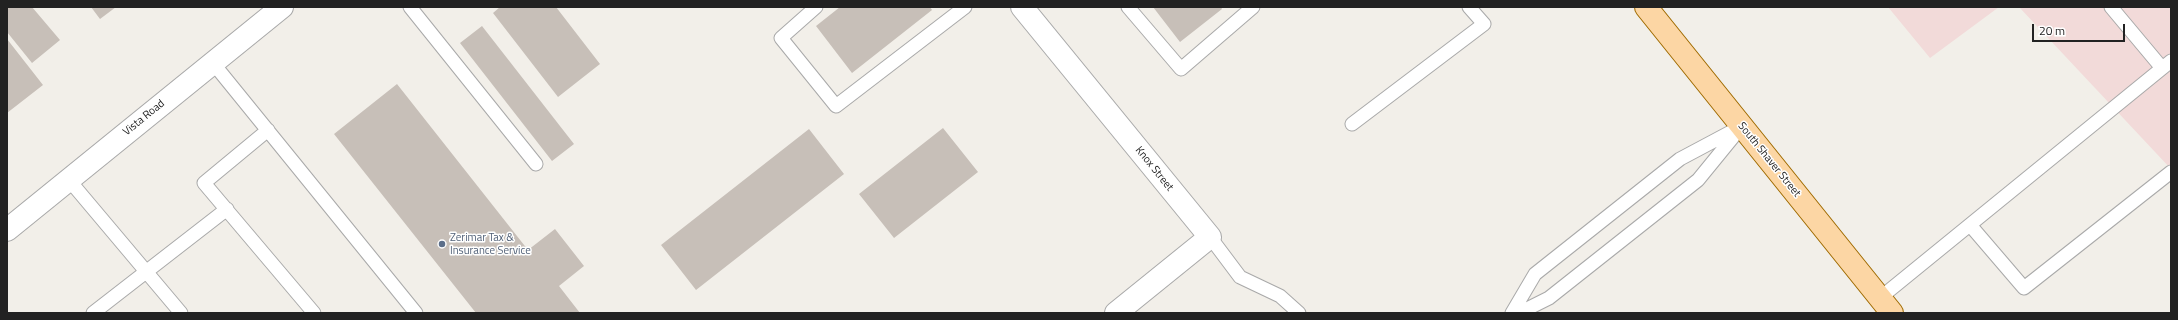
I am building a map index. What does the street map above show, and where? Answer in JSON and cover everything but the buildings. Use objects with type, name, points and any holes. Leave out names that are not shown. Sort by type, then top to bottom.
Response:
[{"type":"main road","name":"South Shaver Street","points":[[1646,7],[1886,305]]},
{"type":"street","name":"Vista Road","points":[[7,230],[282,7]]},
{"type":"street","name":"Knox Street","points":[[1022,7],[1210,237]]},
{"type":"street","points":[[1116,313],[1210,237]]},
{"type":"lane","points":[[410,7],[536,164]]},
{"type":"lane","points":[[816,7],[781,38],[836,106],[965,7]]},
{"type":"lane","points":[[1128,7],[1181,69],[1253,7]]},
{"type":"lane","points":[[1352,124],[1484,24],[1469,7]]},
{"type":"lane","points":[[1886,305],[1970,225],[2167,65],[2111,7]]},
{"type":"lane","points":[[213,63],[416,313]]},
{"type":"lane","points":[[1512,313],[1535,274],[1680,159],[1742,126]]},
{"type":"lane","points":[[1520,313],[1549,298],[1698,180],[1742,126]]},
{"type":"lane","points":[[268,130],[204,183],[314,313]]},
{"type":"lane","points":[[1970,225],[2024,288],[2171,172]]},
{"type":"lane","points":[[69,180],[181,313]]},
{"type":"lane","points":[[93,313],[227,209]]},
{"type":"lane","points":[[1210,237],[1240,277],[1280,296],[1299,313]]},
{"type":"shaded area","points":[[1888,7],[1999,7],[1930,58]]},
{"type":"shaded area","points":[[2019,7],[2171,7],[2171,169]]},
{"type":"place","name":"Zerimar Tax & Insurance Service","points":[[442,244]]}]
